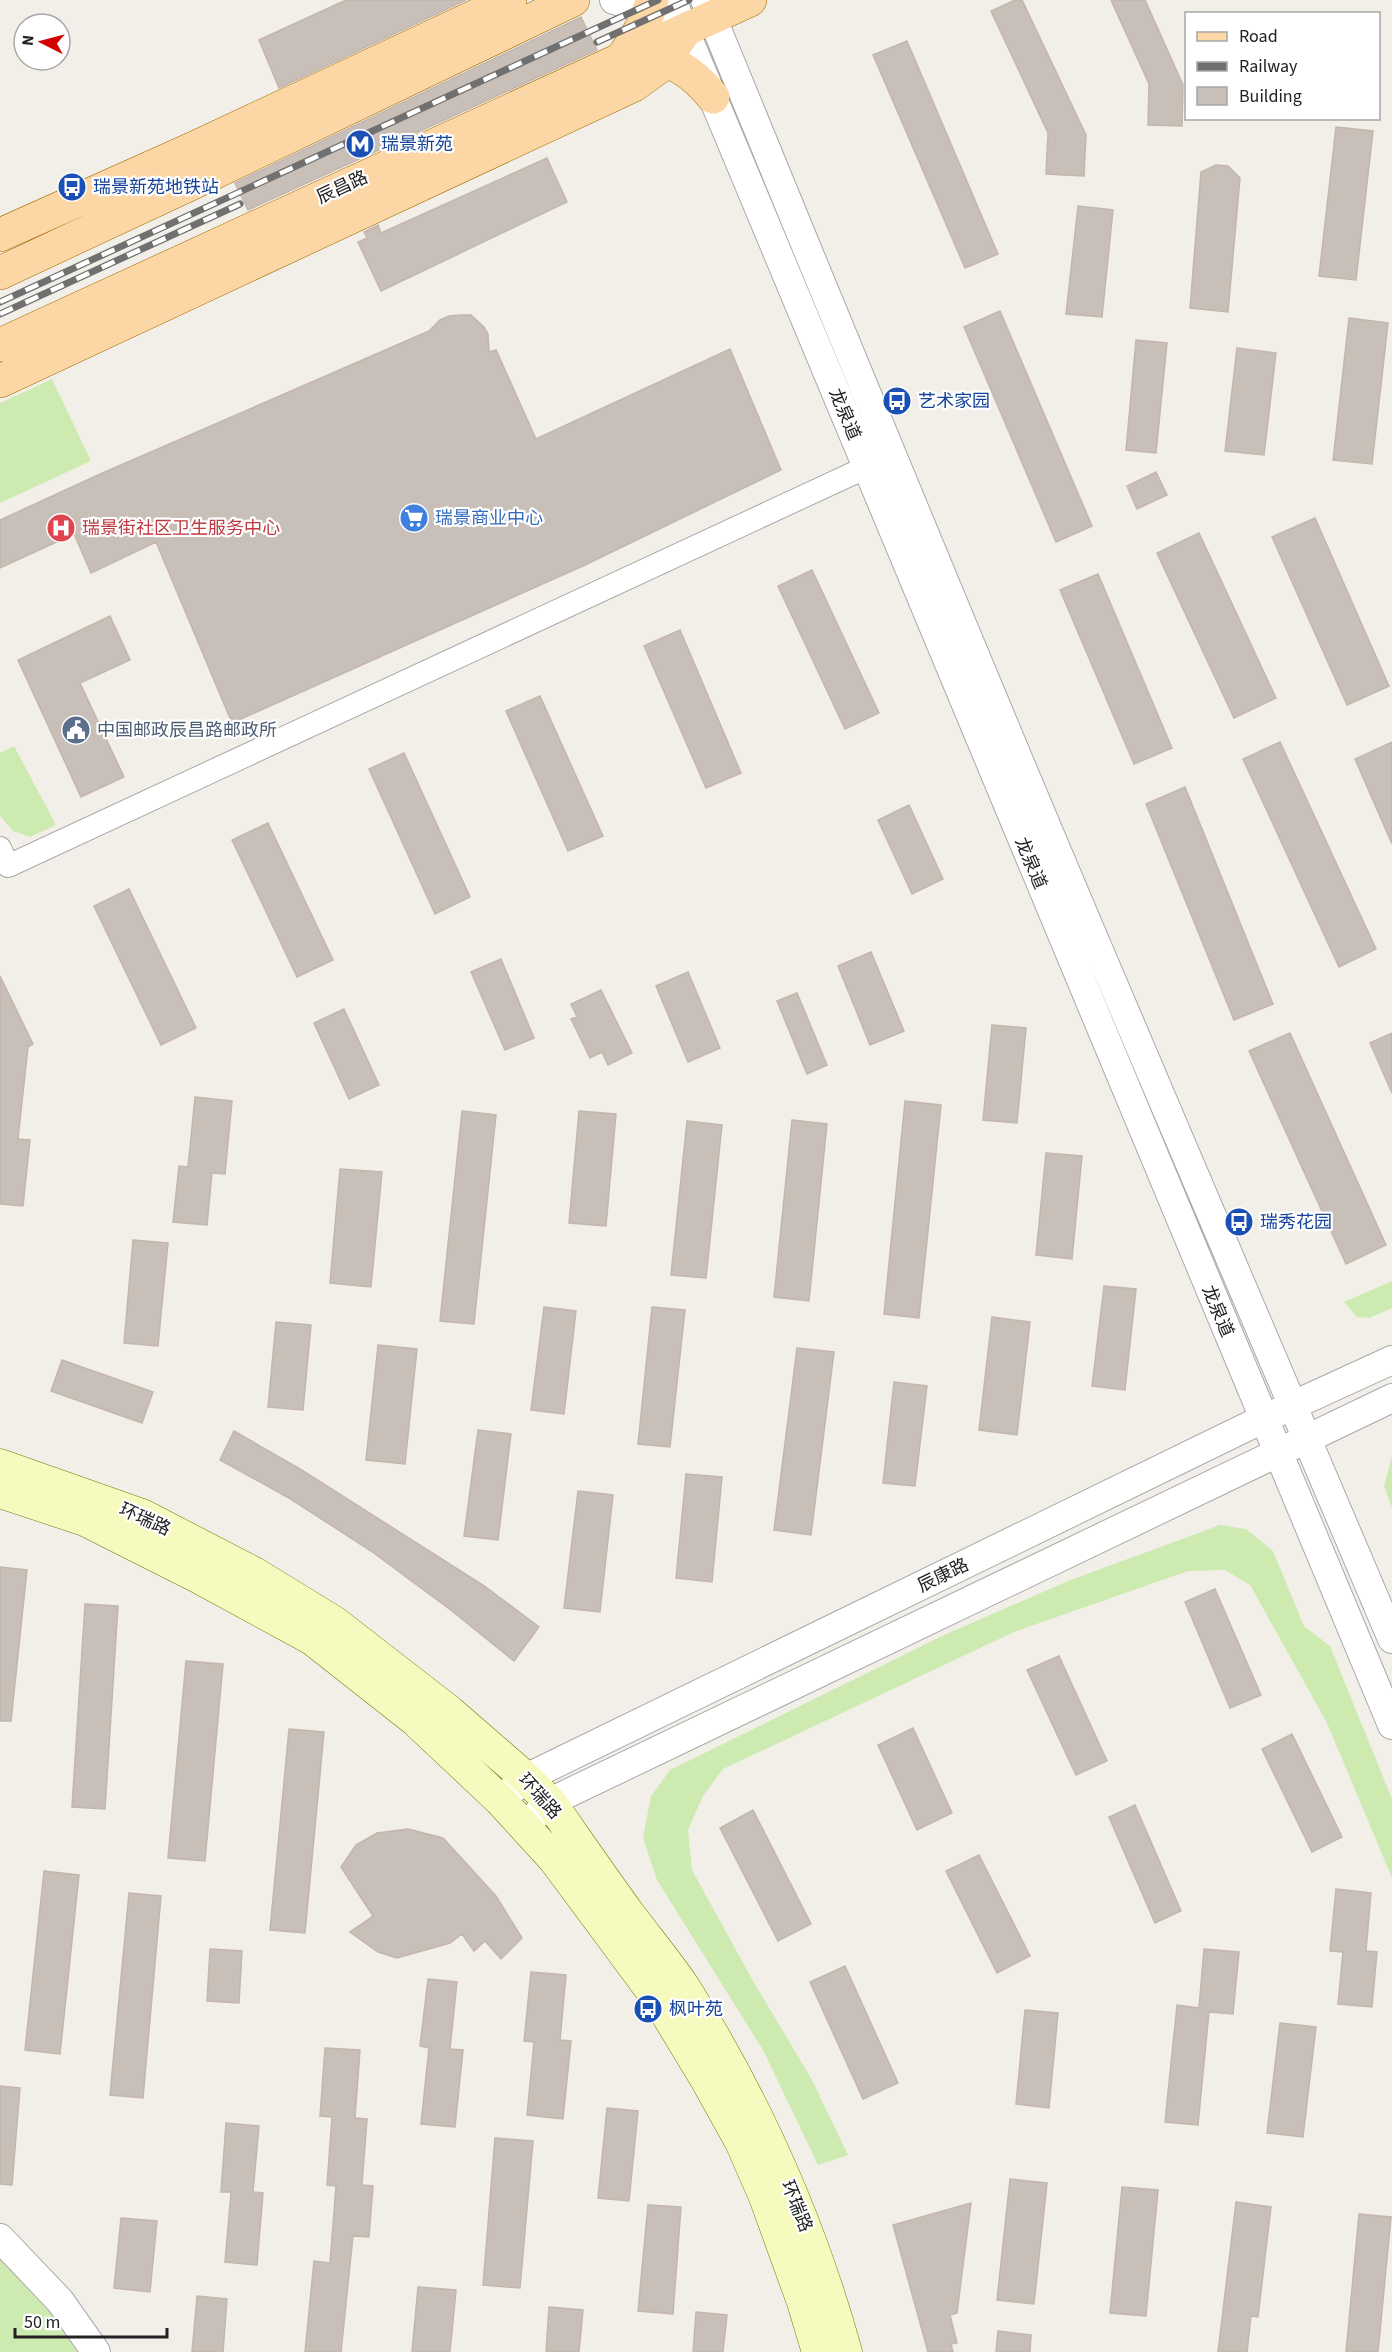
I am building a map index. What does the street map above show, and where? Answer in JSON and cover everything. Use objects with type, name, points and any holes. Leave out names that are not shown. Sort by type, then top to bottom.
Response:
[{"type":"main road","points":[[0,234],[194,148],[510,0]]},
{"type":"main road","points":[[0,273],[573,0]]},
{"type":"main road","name":"辰昌路","points":[[0,345],[621,59],[701,16],[750,0]]},
{"type":"main road","points":[[621,59],[658,3]]},
{"type":"main road","points":[[0,381],[634,85],[659,67],[701,16]]},
{"type":"main road","points":[[621,59],[649,57],[665,60],[688,72],[704,85],[726,90]]},
{"type":"main road","name":"环瑞路","points":[[0,1465],[142,1515],[254,1573],[334,1622],[450,1712],[550,1802],[683,1985],[732,2069],[763,2128],[794,2196],[823,2276],[846,2352]]},
{"type":"main road","name":"环瑞路","points":[[0,1492],[86,1520],[198,1576],[312,1639],[415,1720],[500,1800],[554,1859],[657,1998],[736,2133],[773,2219],[803,2302],[818,2352]]},
{"type":"street","points":[[614,0],[658,3],[701,16],[726,90]]},
{"type":"street","name":"龙泉道","points":[[726,90],[848,350],[1099,951],[1308,1437],[1392,1640]]},
{"type":"street","name":"龙泉道","points":[[726,90],[867,467],[1276,1452],[1392,1725]]},
{"type":"street","points":[[0,849],[8,866],[893,455]]},
{"type":"street","name":"辰康路","points":[[500,1800],[526,1778],[1263,1419],[1392,1360]]},
{"type":"street","name":"辰康路","points":[[524,1826],[550,1802],[1392,1398]]},
{"type":"street","points":[[0,2238],[60,2301],[96,2352]]},
{"type":"green space","points":[[52,379],[91,461],[0,503],[0,403]]},
{"type":"green space","points":[[14,746],[56,825],[30,837],[13,831],[0,816],[0,753]]},
{"type":"green space","points":[[1392,1281],[1392,1308],[1369,1318],[1357,1317],[1344,1302]]},
{"type":"green space","points":[[1392,1456],[1392,1508],[1384,1486]]},
{"type":"green space","points":[[1220,1525],[1246,1529],[1273,1551],[1304,1626],[1330,1646],[1392,1799],[1392,1878],[1327,1723],[1250,1585],[1225,1570],[1188,1571],[1014,1632],[723,1769],[703,1796],[688,1830],[692,1870],[753,1981],[812,2080],[848,2155],[818,2165],[763,2050],[657,1880],[643,1838],[651,1796],[670,1770],[942,1636],[1068,1581]]},
{"type":"green space","points":[[0,2238],[96,2352],[0,2352]]},
{"type":"building","points":[[346,0],[466,0],[279,88],[259,40]]},
{"type":"building","points":[[1015,0],[1022,0],[1086,135],[1084,176],[1046,174],[1048,133],[991,11]]},
{"type":"building","points":[[1111,0],[1145,0],[1183,85],[1182,126],[1148,125],[1149,84]]},
{"type":"building","points":[[581,17],[597,50],[248,210],[235,183]]},
{"type":"building","points":[[907,41],[998,254],[965,268],[873,55]]},
{"type":"building","points":[[1336,127],[1373,131],[1356,280],[1319,276]]},
{"type":"building","points":[[547,158],[567,202],[381,291],[358,242],[367,238],[364,232],[378,225],[381,233]]},
{"type":"building","points":[[1216,165],[1228,166],[1240,178],[1228,312],[1190,308],[1201,172]]},
{"type":"building","points":[[1078,206],[1113,210],[1102,317],[1066,314]]},
{"type":"building","points":[[1000,311],[1092,526],[1056,542],[964,327]]},
{"type":"building","name":"瑞景商业中心","points":[[471,315],[484,327],[488,334],[489,352],[496,350],[536,439],[730,349],[781,470],[585,565],[232,723],[156,542],[91,573],[74,534],[0,568],[0,520],[429,331],[440,320],[449,316]]},
{"type":"building","points":[[1349,318],[1388,323],[1372,464],[1333,460]]},
{"type":"building","points":[[1136,340],[1167,343],[1156,453],[1126,450]]},
{"type":"building","points":[[1237,348],[1276,353],[1264,455],[1225,451]]},
{"type":"building","points":[[1156,472],[1167,495],[1137,509],[1127,486]]},
{"type":"building","points":[[1315,518],[1389,686],[1347,705],[1272,537]]},
{"type":"building","points":[[1199,533],[1276,698],[1234,718],[1157,553]]},
{"type":"building","points":[[812,570],[879,713],[845,729],[778,586]]},
{"type":"building","points":[[1098,574],[1172,748],[1134,764],[1060,590]]},
{"type":"building","name":"中国邮政辰昌路邮政所","points":[[110,616],[130,660],[80,683],[124,777],[81,797],[18,660]]},
{"type":"building","points":[[680,630],[741,773],[706,788],[644,646]]},
{"type":"building","points":[[540,696],[603,836],[568,851],[506,711]]},
{"type":"building","points":[[1280,742],[1376,949],[1339,967],[1243,759]]},
{"type":"building","points":[[1392,742],[1392,844],[1355,759]]},
{"type":"building","points":[[404,753],[470,897],[435,914],[369,769]]},
{"type":"building","points":[[1185,787],[1273,1004],[1234,1020],[1146,804]]},
{"type":"building","points":[[909,805],[943,879],[912,894],[878,820]]},
{"type":"building","points":[[268,823],[333,960],[297,977],[232,840]]},
{"type":"building","points":[[129,889],[196,1028],[161,1045],[94,906]]},
{"type":"building","points":[[871,952],[904,1031],[870,1045],[838,966]]},
{"type":"building","points":[[501,959],[534,1038],[505,1050],[471,972]]},
{"type":"building","points":[[688,972],[720,1048],[688,1062],[656,986]]},
{"type":"building","points":[[0,976],[33,1044],[28,1047],[18,1139],[30,1140],[23,1206],[0,1204]]},
{"type":"building","points":[[601,990],[632,1053],[608,1065],[602,1052],[590,1058],[571,1019],[577,1017],[571,1004]]},
{"type":"building","points":[[797,993],[827,1065],[807,1074],[777,1001]]},
{"type":"building","points":[[344,1009],[379,1085],[349,1099],[314,1023]]},
{"type":"building","points":[[992,1025],[1026,1028],[1017,1123],[983,1120]]},
{"type":"building","points":[[1290,1033],[1386,1245],[1346,1264],[1249,1051]]},
{"type":"building","points":[[1392,1033],[1392,1093],[1370,1043]]},
{"type":"building","points":[[195,1097],[232,1101],[225,1174],[212,1173],[207,1225],[173,1222],[179,1166],[188,1167]]},
{"type":"building","points":[[905,1101],[941,1105],[919,1318],[884,1314]]},
{"type":"building","points":[[462,1111],[496,1115],[474,1324],[440,1321]]},
{"type":"building","points":[[579,1111],[616,1114],[606,1226],[569,1223]]},
{"type":"building","points":[[792,1120],[827,1124],[809,1301],[774,1297]]},
{"type":"building","points":[[687,1121],[722,1125],[706,1278],[671,1275]]},
{"type":"building","points":[[1046,1153],[1082,1156],[1072,1259],[1036,1255]]},
{"type":"building","points":[[340,1169],[382,1172],[371,1287],[330,1283]]},
{"type":"building","points":[[133,1240],[168,1243],[158,1346],[124,1343]]},
{"type":"building","points":[[1104,1286],[1136,1289],[1125,1390],[1092,1386]]},
{"type":"building","points":[[544,1307],[576,1311],[564,1414],[531,1410]]},
{"type":"building","points":[[652,1307],[685,1310],[670,1447],[638,1444]]},
{"type":"building","points":[[992,1317],[1030,1322],[1017,1435],[979,1430]]},
{"type":"building","points":[[276,1322],[311,1325],[303,1410],[268,1407]]},
{"type":"building","points":[[378,1345],[417,1349],[405,1464],[366,1460]]},
{"type":"building","points":[[797,1348],[834,1352],[811,1535],[774,1530]]},
{"type":"building","points":[[62,1360],[153,1392],[142,1423],[51,1391]]},
{"type":"building","points":[[894,1382],[927,1386],[915,1486],[883,1483]]},
{"type":"building","points":[[478,1430],[511,1434],[498,1540],[464,1536]]},
{"type":"building","points":[[234,1431],[300,1469],[483,1585],[539,1627],[514,1661],[452,1611],[371,1551],[289,1498],[220,1460]]},
{"type":"building","points":[[686,1474],[722,1477],[712,1582],[676,1578]]},
{"type":"building","points":[[578,1491],[613,1495],[600,1612],[564,1608]]},
{"type":"building","points":[[0,1567],[27,1570],[11,1721],[0,1721]]},
{"type":"building","points":[[1215,1589],[1261,1695],[1230,1708],[1185,1602]]},
{"type":"building","points":[[85,1604],[118,1606],[105,1809],[72,1807]]},
{"type":"building","points":[[1059,1656],[1107,1761],[1076,1775],[1027,1670]]},
{"type":"building","points":[[186,1661],[223,1664],[205,1861],[168,1858]]},
{"type":"building","points":[[913,1728],[952,1813],[917,1830],[878,1745]]},
{"type":"building","points":[[289,1729],[324,1732],[305,1933],[270,1930]]},
{"type":"building","points":[[1292,1734],[1342,1837],[1312,1852],[1262,1749]]},
{"type":"building","points":[[1135,1805],[1181,1911],[1155,1923],[1109,1817]]},
{"type":"building","points":[[753,1810],[811,1924],[778,1941],[720,1828]]},
{"type":"building","points":[[408,1829],[443,1838],[496,1896],[522,1938],[501,1959],[485,1941],[474,1951],[462,1934],[450,1943],[397,1958],[378,1952],[350,1932],[373,1916],[341,1867],[356,1845],[377,1833]]},
{"type":"building","points":[[979,1855],[1030,1956],[997,1973],[946,1871]]},
{"type":"building","points":[[44,1871],[79,1875],[60,2054],[25,2050]]},
{"type":"building","points":[[1336,1889],[1371,1893],[1366,1951],[1377,1952],[1372,2007],[1338,2004],[1343,1952],[1330,1951]]},
{"type":"building","points":[[129,1893],[161,1896],[143,2098],[110,2095]]},
{"type":"building","points":[[210,1949],[242,1951],[239,2003],[207,2001]]},
{"type":"building","points":[[1204,1949],[1239,1952],[1233,2014],[1209,2012],[1198,2125],[1165,2122],[1177,2005],[1199,2008]]},
{"type":"building","points":[[845,1966],[898,2083],[863,2099],[810,1982]]},
{"type":"building","points":[[531,1972],[566,1975],[560,2040],[571,2041],[563,2119],[527,2115],[534,2042],[524,2041]]},
{"type":"building","points":[[428,1979],[457,1982],[450,2049],[463,2050],[455,2127],[421,2124],[429,2048],[420,2046]]},
{"type":"building","points":[[1025,2010],[1058,2013],[1049,2108],[1016,2104]]},
{"type":"building","points":[[1280,2023],[1316,2027],[1303,2137],[1267,2133]]},
{"type":"building","points":[[325,2048],[360,2050],[355,2118],[367,2119],[362,2185],[373,2186],[369,2237],[353,2236],[341,2352],[305,2352],[314,2261],[330,2263],[336,2186],[327,2185],[332,2117],[320,2116]]},
{"type":"building","points":[[0,2086],[20,2088],[12,2185],[0,2184]]},
{"type":"building","points":[[607,2108],[638,2111],[629,2201],[598,2198]]},
{"type":"building","points":[[226,2123],[259,2126],[253,2192],[263,2193],[257,2265],[225,2262],[231,2192],[221,2192]]},
{"type":"building","points":[[495,2138],[533,2141],[520,2288],[483,2285]]},
{"type":"building","points":[[1010,2179],[1047,2183],[1034,2304],[997,2300]]},
{"type":"building","points":[[1122,2187],[1158,2190],[1146,2316],[1110,2313]]},
{"type":"building","points":[[1236,2202],[1271,2207],[1258,2317],[1251,2316],[1247,2352],[1218,2352]]},
{"type":"building","points":[[971,2203],[957,2313],[950,2315],[957,2343],[951,2344],[953,2352],[928,2352],[893,2225]]},
{"type":"building","points":[[648,2205],[681,2207],[673,2314],[638,2311]]},
{"type":"building","points":[[1359,2214],[1391,2217],[1378,2352],[1346,2352]]},
{"type":"building","points":[[121,2218],[157,2221],[150,2292],[114,2288]]},
{"type":"building","points":[[418,2287],[456,2290],[450,2352],[412,2352]]},
{"type":"building","points":[[197,2296],[227,2299],[223,2352],[192,2352]]},
{"type":"building","points":[[549,2307],[583,2310],[579,2352],[546,2352]]},
{"type":"building","points":[[696,2312],[727,2315],[723,2352],[693,2352]]},
{"type":"building","points":[[998,2331],[1031,2335],[1030,2352],[996,2352]]},
{"type":"railway","points":[[0,302],[658,0]]},
{"type":"railway","points":[[597,42],[689,0]]},
{"type":"railway","points":[[0,314],[240,204]]},
{"type":"place","name":"瑞景新苑","points":[[360,144]]},
{"type":"place","name":"瑞景新苑地铁站","points":[[72,187]]},
{"type":"place","name":"艺术家园","points":[[897,401]]},
{"type":"place","name":"瑞景商业中心","points":[[414,518]]},
{"type":"place","name":"瑞景街社区卫生服务中心","points":[[61,528]]},
{"type":"place","name":"中国邮政辰昌路邮政所","points":[[76,730]]},
{"type":"place","name":"瑞秀花园","points":[[1239,1222]]},
{"type":"place","name":"枫叶苑","points":[[648,2009]]}]
